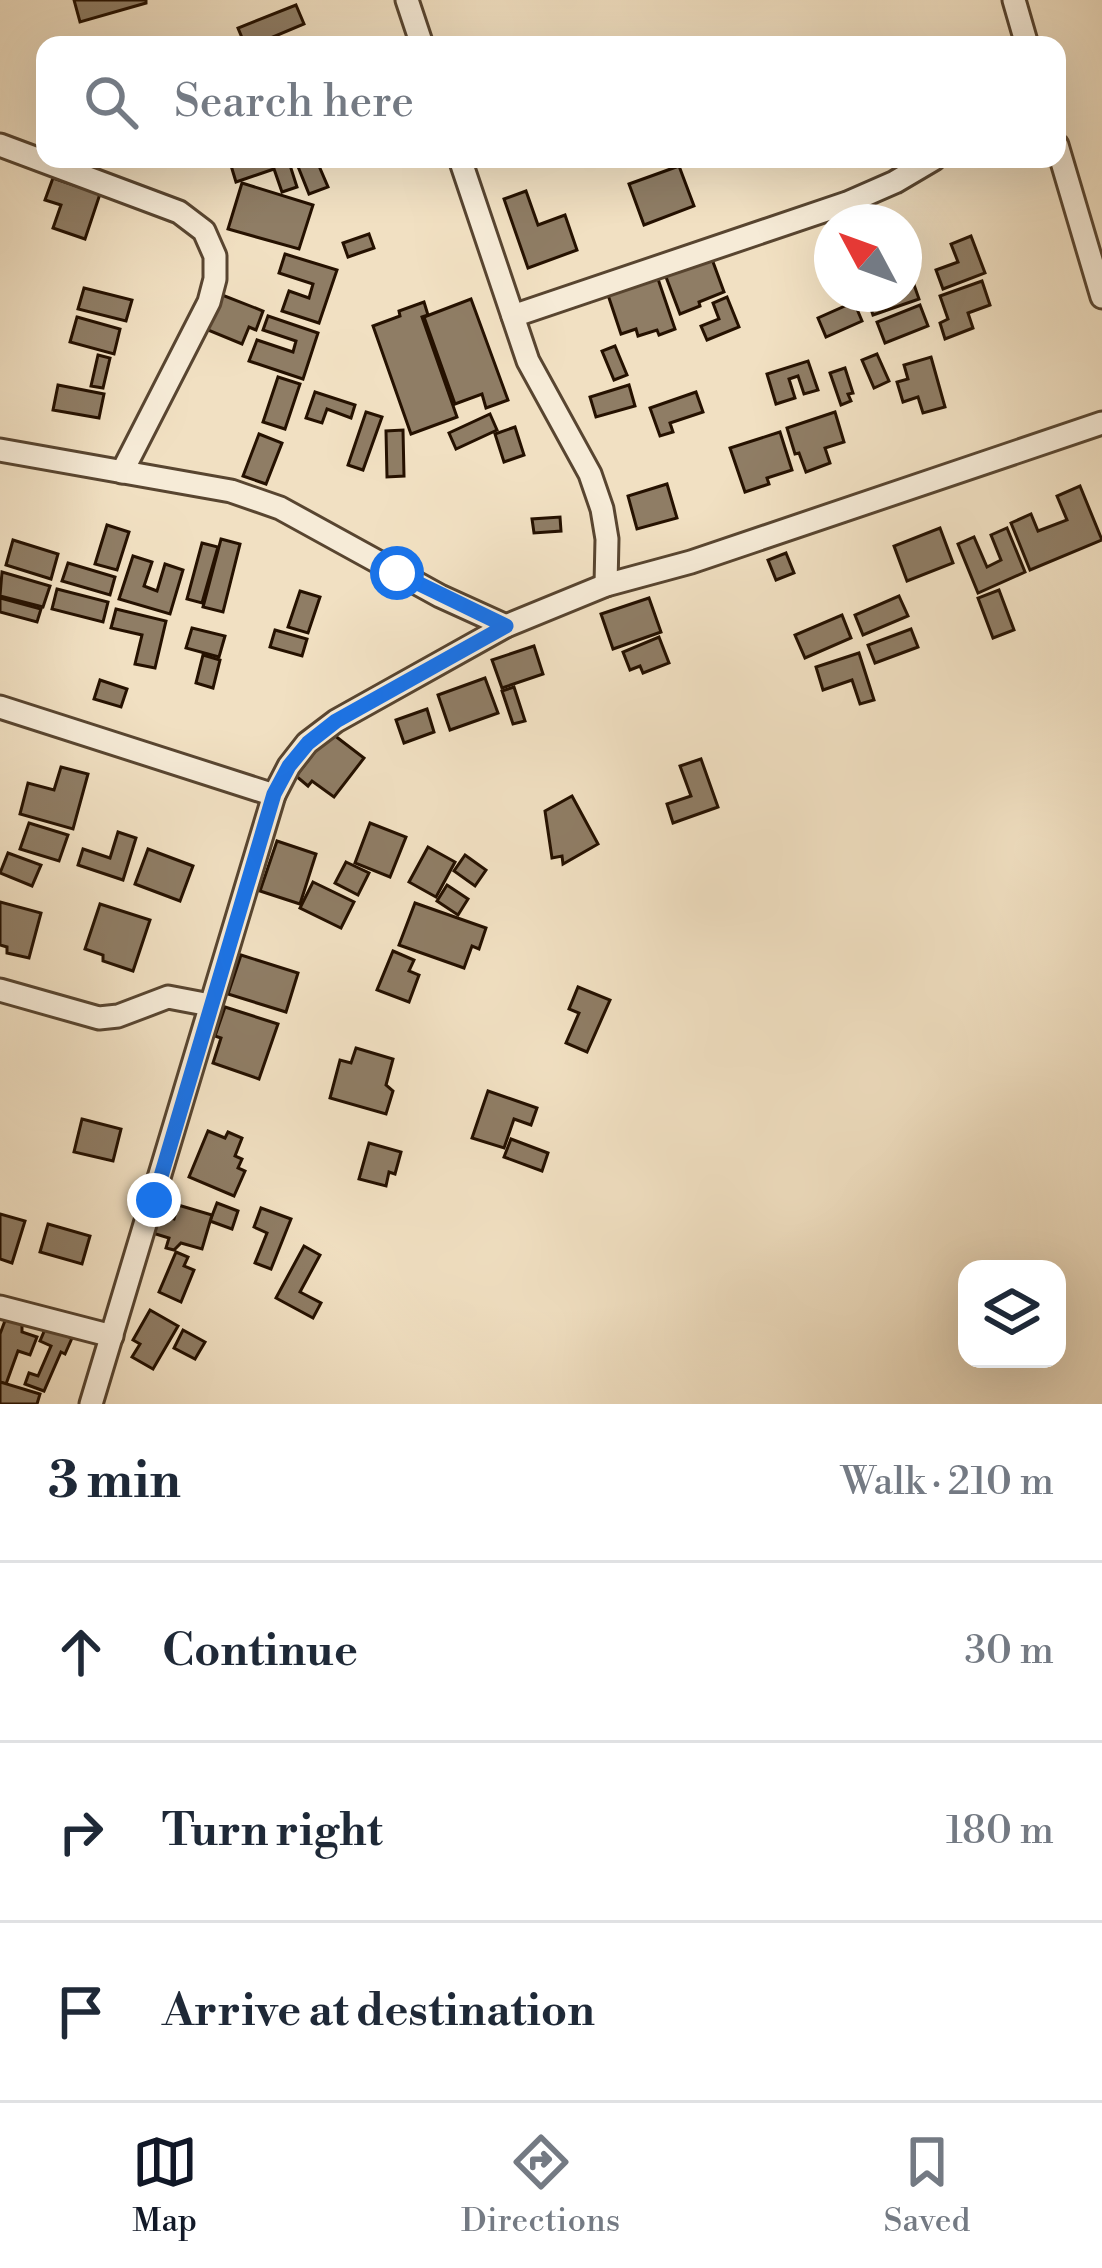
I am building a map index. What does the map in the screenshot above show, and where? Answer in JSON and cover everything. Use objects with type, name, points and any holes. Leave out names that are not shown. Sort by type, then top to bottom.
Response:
[{"type":"street","points":[[406,0],[419,36]]},
{"type":"street","points":[[1014,0],[1024,36]]},
{"type":"street","points":[[0,145],[36,158]]},
{"type":"street","points":[[61,168],[179,212],[204,231],[215,256],[209,302],[122,472]]},
{"type":"street","points":[[463,168],[516,332],[536,380],[590,474],[602,509],[606,585]]},
{"type":"street","points":[[513,316],[847,203],[919,168]]},
{"type":"street","points":[[1064,168],[1102,296]]},
{"type":"street","points":[[91,1404],[274,794],[308,743],[336,721],[506,626],[606,585],[691,562],[1102,423]]},
{"type":"street","points":[[0,450],[231,491],[280,508],[440,596],[506,626]]},
{"type":"street","points":[[0,707],[274,794]]},
{"type":"street","points":[[0,990],[99,1018],[169,997],[210,1005]]},
{"type":"street","points":[[0,1307],[112,1336]]},
{"type":"building","points":[[74,0],[146,0],[146,3],[80,22]]},
{"type":"building","points":[[296,5],[304,24],[275,36],[241,36],[238,28]]},
{"type":"building","points":[[232,168],[291,168],[297,187],[282,192],[274,169],[236,182]]},
{"type":"building","points":[[299,168],[320,168],[328,187],[309,194]]},
{"type":"building","points":[[680,168],[694,206],[644,225],[629,184]]},
{"type":"building","points":[[53,178],[100,194],[85,239],[53,228],[61,205],[45,200]]},
{"type":"building","points":[[242,183],[313,205],[299,249],[228,229]]},
{"type":"building","points":[[526,191],[538,225],[565,215],[577,250],[528,268],[504,199]]},
{"type":"building","points":[[369,234],[374,248],[348,257],[343,243]]},
{"type":"building","points":[[971,236],[985,273],[943,289],[936,270],[958,262],[951,244]]},
{"type":"building","points":[[709,251],[724,292],[680,314],[663,269]]},
{"type":"building","points":[[285,254],[337,270],[319,323],[282,311],[289,291],[309,298],[313,284],[279,273]]},
{"type":"building","points":[[657,276],[675,329],[659,335],[657,330],[638,336],[636,329],[621,334],[607,292]]},
{"type":"building","points":[[982,281],[990,305],[968,313],[973,328],[945,339],[940,323],[948,319],[940,296]]},
{"type":"building","points":[[84,288],[132,300],[126,321],[78,309]]},
{"type":"building","points":[[217,293],[263,311],[256,330],[249,327],[242,344],[203,328]]},
{"type":"building","points":[[727,297],[739,327],[707,340],[701,326],[719,319],[713,303]]},
{"type":"building","points":[[471,299],[508,400],[486,408],[482,394],[455,404],[424,317]]},
{"type":"building","points":[[424,302],[428,315],[422,317],[457,417],[411,434],[373,326]]},
{"type":"building","points":[[922,310],[928,326],[885,343],[877,322]]},
{"type":"building","points":[[832,312],[858,312],[862,321],[826,337],[818,318]]},
{"type":"building","points":[[268,316],[318,333],[303,379],[249,361],[257,340],[293,352],[296,341],[263,330]]},
{"type":"building","points":[[77,317],[120,329],[114,354],[70,342]]},
{"type":"building","points":[[615,346],[627,375],[614,380],[602,351]]},
{"type":"building","points":[[877,354],[889,381],[874,388],[862,360]]},
{"type":"building","points":[[98,355],[110,358],[103,388],[91,386]]},
{"type":"building","points":[[931,357],[945,407],[923,413],[918,397],[903,402],[897,382],[908,379],[904,365]]},
{"type":"building","points":[[808,361],[818,390],[804,394],[798,376],[789,379],[795,398],[776,404],[767,374]]},
{"type":"building","points":[[845,368],[853,393],[848,394],[851,401],[841,405],[830,373]]},
{"type":"building","points":[[278,377],[300,384],[285,429],[263,422]]},
{"type":"building","points":[[58,385],[104,394],[99,418],[53,410]]},
{"type":"building","points":[[629,385],[635,406],[596,417],[590,397]]},
{"type":"building","points":[[315,392],[355,405],[351,418],[327,409],[322,423],[306,418]]},
{"type":"building","points":[[696,392],[703,412],[670,423],[673,432],[660,436],[650,408]]},
{"type":"building","points":[[366,412],[382,417],[363,470],[348,465]]},
{"type":"building","points":[[835,412],[844,442],[825,448],[830,463],[806,472],[787,428]]},
{"type":"building","points":[[490,414],[497,430],[456,449],[449,433]]},
{"type":"building","points":[[515,427],[524,455],[504,462],[495,434]]},
{"type":"building","points":[[403,430],[404,476],[387,477],[386,431]]},
{"type":"building","points":[[780,432],[792,470],[745,492],[730,448]]},
{"type":"building","points":[[259,434],[282,443],[266,484],[243,476]]},
{"type":"building","points":[[667,484],[677,518],[637,529],[628,496]]},
{"type":"building","points":[[1080,486],[1102,540],[1030,570],[1011,523],[1031,514],[1038,531],[1067,520],[1057,496]]},
{"type":"building","points":[[560,517],[561,531],[534,533],[532,519]]},
{"type":"building","points":[[107,525],[129,532],[117,570],[95,564]]},
{"type":"building","points":[[940,528],[953,563],[907,581],[894,546]]},
{"type":"building","points":[[1007,528],[1025,572],[978,593],[958,544],[974,537],[987,567],[1001,560],[991,535]]},
{"type":"building","points":[[221,539],[240,544],[223,612],[203,607]]},
{"type":"building","points":[[13,540],[58,554],[51,579],[6,565]]},
{"type":"building","points":[[202,543],[218,547],[202,603],[187,599]]},
{"type":"building","points":[[786,553],[794,573],[776,580],[768,560]]},
{"type":"building","points":[[133,556],[152,562],[144,586],[157,591],[165,564],[183,570],[170,614],[119,599]]},
{"type":"building","points":[[68,563],[115,577],[110,595],[62,581]]},
{"type":"building","points":[[2,572],[50,586],[43,607],[0,596]]},
{"type":"building","points":[[57,589],[108,602],[103,622],[52,609]]},
{"type":"building","points":[[999,590],[1014,630],[993,638],[978,598]]},
{"type":"building","points":[[300,591],[320,597],[308,633],[288,627]]},
{"type":"building","points":[[899,596],[908,616],[863,635],[855,615]]},
{"type":"building","points":[[0,598],[41,609],[37,622],[0,612]]},
{"type":"building","points":[[649,598],[661,632],[613,649],[601,614]]},
{"type":"building","points":[[116,609],[166,621],[155,668],[135,664],[142,635],[111,628]]},
{"type":"building","points":[[842,615],[851,638],[805,658],[795,635]]},
{"type":"building","points":[[192,628],[225,636],[219,657],[186,648]]},
{"type":"building","points":[[911,629],[918,647],[875,663],[868,645]]},
{"type":"building","points":[[275,630],[307,639],[302,656],[270,647]]},
{"type":"building","points":[[659,637],[669,663],[643,673],[640,666],[630,670],[623,652]]},
{"type":"building","points":[[534,646],[543,674],[502,688],[492,660]]},
{"type":"building","points":[[859,653],[874,700],[860,704],[852,680],[823,690],[816,667]]},
{"type":"building","points":[[203,655],[220,660],[213,688],[196,683]]},
{"type":"building","points":[[485,678],[498,713],[450,730],[438,695]]},
{"type":"building","points":[[100,680],[127,689],[121,707],[94,699]]},
{"type":"building","points":[[514,687],[525,721],[513,724],[502,691]]},
{"type":"building","points":[[427,709],[434,732],[404,743],[396,720]]},
{"type":"building","points":[[330,732],[364,758],[334,797],[296,776]]},
{"type":"building","points":[[701,759],[718,807],[673,823],[667,804],[691,796],[680,766]]},
{"type":"building","points":[[61,767],[88,774],[73,829],[20,814],[28,783],[54,790]]},
{"type":"building","points":[[572,796],[598,844],[563,864],[562,856],[552,858],[545,811]]},
{"type":"building","points":[[29,823],[68,835],[59,861],[20,849]]},
{"type":"building","points":[[370,823],[406,837],[390,877],[355,863]]},
{"type":"building","points":[[118,832],[136,838],[123,880],[78,865],[83,849],[110,858]]},
{"type":"building","points":[[277,841],[316,854],[300,904],[260,891]]},
{"type":"building","points":[[428,847],[455,862],[436,897],[409,882]]},
{"type":"building","points":[[148,849],[193,866],[180,901],[135,884]]},
{"type":"building","points":[[8,853],[41,865],[32,886],[0,873]]},
{"type":"building","points":[[465,855],[486,870],[475,886],[454,871]]},
{"type":"building","points":[[346,862],[369,873],[358,895],[335,883]]},
{"type":"building","points":[[313,882],[354,902],[341,928],[300,908]]},
{"type":"building","points":[[447,885],[468,899],[458,915],[437,901]]},
{"type":"building","points":[[0,902],[41,913],[29,958],[7,953],[7,947],[0,945]]},
{"type":"building","points":[[415,903],[486,928],[479,949],[472,946],[464,968],[399,945]]},
{"type":"building","points":[[100,904],[150,920],[133,971],[85,949]]},
{"type":"building","points":[[393,951],[414,960],[409,971],[419,975],[409,1002],[377,990]]},
{"type":"building","points":[[241,955],[298,973],[286,1012],[228,994]]},
{"type":"building","points":[[578,987],[610,1000],[587,1052],[566,1043],[579,1013],[569,1009]]},
{"type":"building","points":[[225,1007],[278,1024],[259,1079],[213,1063],[221,1038],[215,1036]]},
{"type":"building","points":[[356,1048],[393,1059],[386,1085],[393,1091],[386,1114],[330,1098],[340,1060],[351,1063]]},
{"type":"building","points":[[488,1091],[537,1108],[531,1125],[514,1119],[504,1148],[472,1138]]},
{"type":"building","points":[[82,1119],[121,1129],[113,1161],[74,1152]]},
{"type":"building","points":[[208,1131],[242,1138],[235,1156],[242,1159],[238,1168],[245,1171],[234,1196],[189,1177]]},
{"type":"building","points":[[511,1139],[548,1153],[542,1171],[504,1157]]},
{"type":"building","points":[[369,1143],[401,1152],[386,1186],[359,1179]]},
{"type":"building","points":[[217,1203],[238,1211],[232,1229],[210,1221]]},
{"type":"building","points":[[178,1205],[212,1215],[202,1249],[181,1243],[174,1250],[166,1248],[169,1238],[146,1231],[152,1213],[174,1219]]},
{"type":"building","points":[[261,1208],[291,1219],[271,1269],[255,1263],[267,1233],[254,1227]]},
{"type":"building","points":[[0,1214],[25,1221],[12,1263],[0,1259]]},
{"type":"building","points":[[48,1224],[90,1236],[82,1264],[40,1252]]},
{"type":"building","points":[[304,1246],[320,1255],[300,1292],[321,1303],[313,1318],[276,1298]]},
{"type":"building","points":[[176,1252],[188,1257],[184,1266],[194,1270],[181,1302],[159,1292]]},
{"type":"building","points":[[150,1310],[178,1326],[153,1369],[132,1357],[140,1344],[133,1340]]},
{"type":"building","points":[[6,1318],[22,1323],[22,1332],[37,1337],[30,1355],[18,1351],[6,1384],[0,1382],[0,1334]]},
{"type":"building","points":[[46,1327],[72,1338],[44,1391],[25,1384],[29,1373],[38,1376],[51,1346],[40,1341]]},
{"type":"building","points":[[183,1330],[205,1342],[195,1359],[174,1348]]},
{"type":"building","points":[[0,1382],[40,1394],[37,1404],[0,1404]]},
{"type":"route","points":[[154,1200],[274,794],[289,766],[336,721],[506,626],[397,573]]}]
